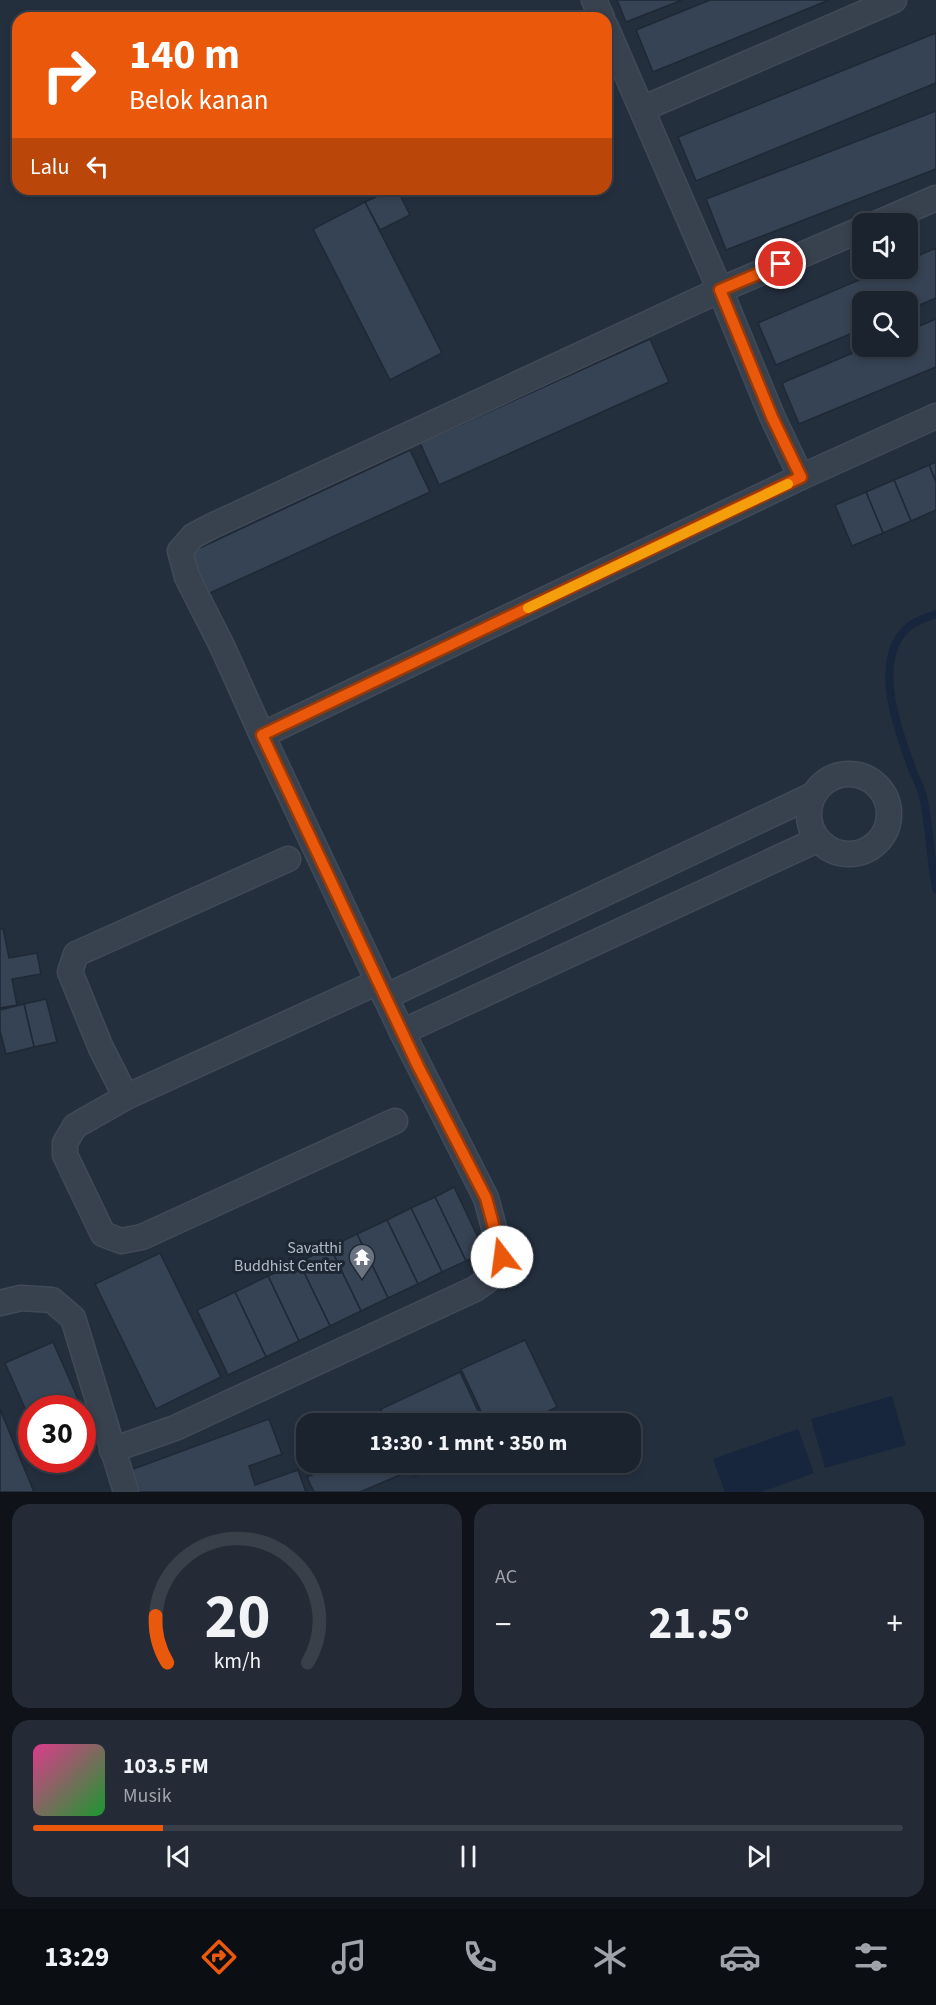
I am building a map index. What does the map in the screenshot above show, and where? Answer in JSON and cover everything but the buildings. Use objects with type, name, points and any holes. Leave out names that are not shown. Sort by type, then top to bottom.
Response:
[{"type":"street","points":[[642,109],[894,0]]},
{"type":"street","points":[[612,41],[720,290],[772,417],[801,477]]},
{"type":"street","points":[[901,213],[936,198]]},
{"type":"street","points":[[112,1450],[175,1428],[476,1289],[499,1267],[502,1257],[486,1198],[402,1032],[222,646],[187,577],[180,551],[193,536],[212,526],[720,290],[852,233]]},
{"type":"street","points":[[262,735],[801,477],[936,416]]},
{"type":"street","points":[[840,774],[857,774],[873,781],[885,794],[890,810],[888,828],[879,843],[864,852],[847,855],[830,851],[817,840],[810,826],[808,810],[813,795],[824,782],[840,774]]},
{"type":"street","points":[[395,1121],[142,1237],[121,1241],[103,1234],[65,1155],[65,1143],[75,1126],[126,1097],[382,989],[813,795]]},
{"type":"street","points":[[402,1032],[817,840]]},
{"type":"street","points":[[126,1097],[100,1048],[69,972],[76,954],[288,859]]},
{"type":"street","points":[[0,1304],[21,1298],[52,1300],[73,1318],[126,1492]]},
{"type":"water","points":[[892,1396],[906,1445],[825,1468],[811,1419]]},
{"type":"water","points":[[798,1429],[814,1473],[761,1492],[725,1492],[713,1459]]},
{"type":"waterway","points":[[936,614],[914,623],[899,638],[892,654],[889,672],[890,691],[899,730],[925,805],[936,889]]},
{"type":"slow traffic","points":[[528,608],[788,484]]},
{"type":"place","name":"Savatthi Buddhist Center","points":[[362,1280]]},
{"type":"route","points":[[502,1257],[486,1198],[418,1066],[262,735],[801,477],[772,417],[720,290],[781,264]]}]
